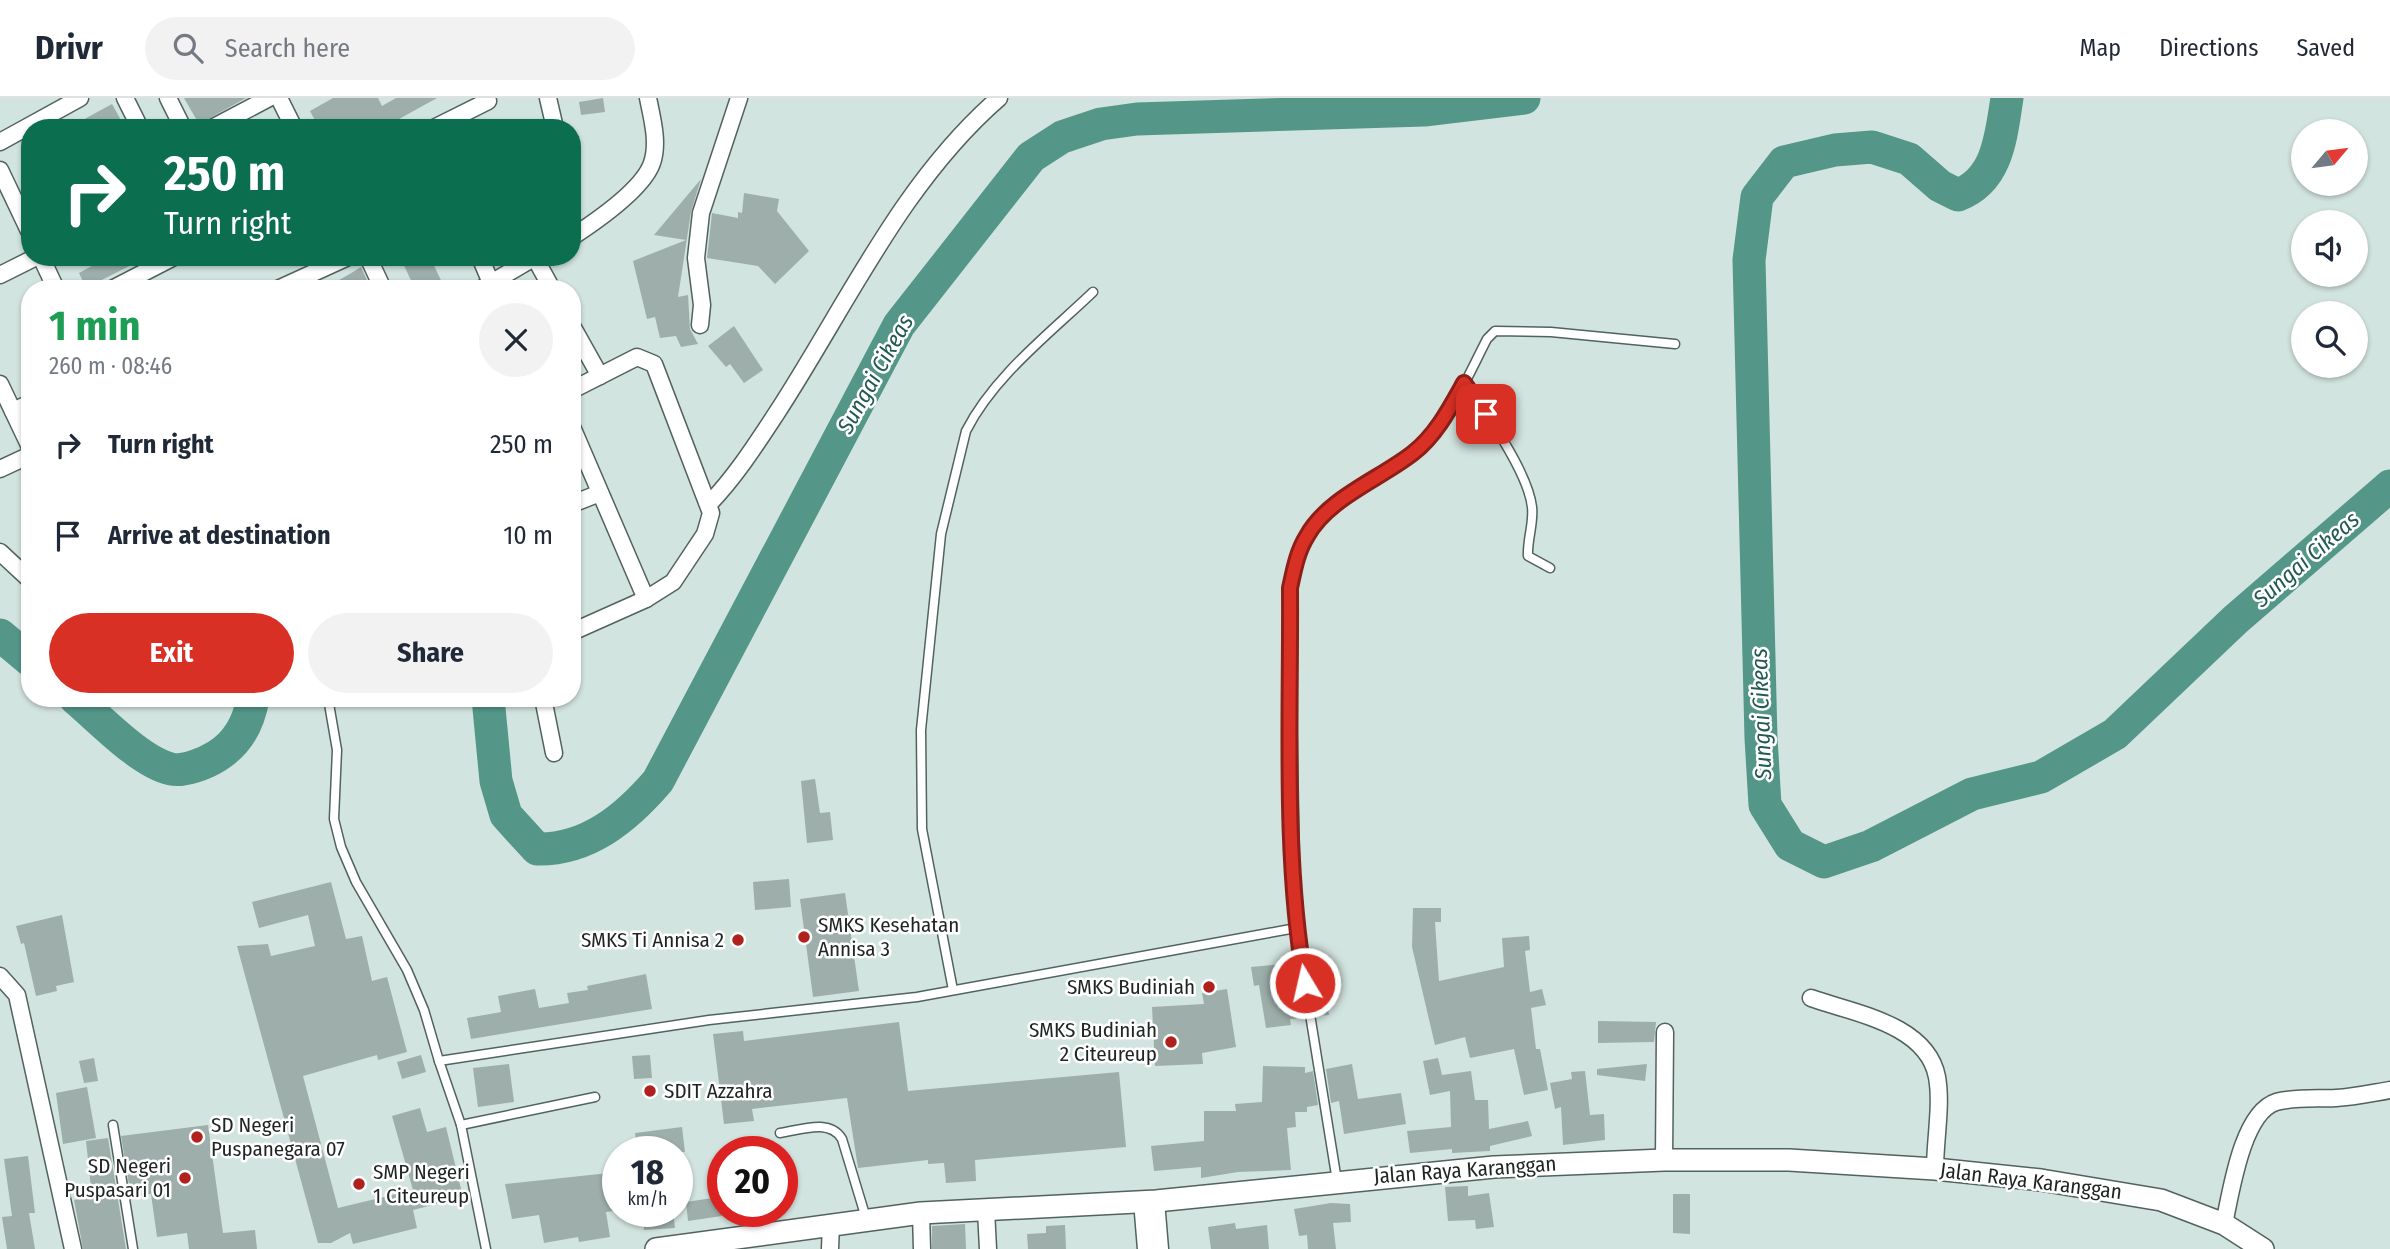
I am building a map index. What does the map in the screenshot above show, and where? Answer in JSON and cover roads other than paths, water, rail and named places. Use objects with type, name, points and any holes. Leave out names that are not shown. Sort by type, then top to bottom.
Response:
[{"type":"street","points":[[42,119],[80,98]]},
{"type":"street","points":[[125,98],[136,119]]},
{"type":"street","points":[[168,98],[178,119]]},
{"type":"street","points":[[229,119],[269,98]]},
{"type":"street","points":[[279,98],[290,119]]},
{"type":"street","points":[[548,98],[553,119]]},
{"type":"street","points":[[581,231],[602,217],[639,183],[652,164],[655,142],[648,98]]},
{"type":"street","points":[[700,325],[702,305],[696,258],[701,213],[739,98]]},
{"type":"street","points":[[709,504],[739,471],[898,215],[967,129],[999,98]]},
{"type":"street","points":[[452,119],[488,101]]},
{"type":"street","points":[[0,142],[21,130]]},
{"type":"street","points":[[0,170],[21,213]]},
{"type":"street","points":[[0,275],[21,265]]},
{"type":"street","points":[[129,280],[157,266]]},
{"type":"street","points":[[299,280],[329,266]]},
{"type":"street","points":[[496,280],[521,266]]},
{"type":"street","points":[[581,342],[600,376]]},
{"type":"street","points":[[581,386],[637,357],[654,364],[709,504],[710,522],[679,576],[664,590],[581,628]]},
{"type":"street","points":[[0,384],[21,428]]},
{"type":"street","points":[[13,411],[21,407]]},
{"type":"street","points":[[581,448],[646,599]]},
{"type":"street","points":[[0,469],[21,459]]},
{"type":"street","points":[[581,500],[600,493]]},
{"type":"street","points":[[0,552],[21,563]]},
{"type":"street","points":[[545,707],[554,753]]},
{"type":"street","points":[[0,976],[17,995],[73,1249]]},
{"type":"street","points":[[1811,998],[1896,1028],[1914,1040],[1931,1058],[1937,1078],[1935,1169]]},
{"type":"street","points":[[1664,1160],[1665,1032]]},
{"type":"street","points":[[2224,1224],[2250,1125],[2262,1111],[2274,1103],[2291,1100],[2340,1098],[2390,1090]]},
{"type":"street","name":"Jalan Raya Karanggan","points":[[656,1249],[831,1223],[921,1213],[1149,1201],[1337,1181],[1564,1163],[1664,1160],[1789,1160],[1935,1169],[2112,1190],[2161,1200],[2224,1224],[2260,1248]]},
{"type":"street","points":[[1146,1249],[1149,1201]]},
{"type":"street","points":[[1149,1201],[1160,1249]]},
{"type":"street","points":[[986,1210],[988,1249]]},
{"type":"street","points":[[921,1213],[922,1249]]},
{"type":"street","points":[[830,1249],[831,1223]]},
{"type":"lane","points":[[953,990],[922,829],[921,730],[941,534],[965,431],[972,418],[1011,370],[1093,292]]},
{"type":"lane","points":[[1337,1181],[1296,928],[1290,588],[1298,555],[1307,534],[1324,515],[1413,453],[1430,437],[1464,383],[1487,339],[1501,329],[1675,344]]},
{"type":"lane","points":[[1464,383],[1494,425],[1529,492],[1532,514],[1528,556],[1550,568]]},
{"type":"lane","points":[[330,707],[337,750],[334,819],[341,847],[356,883],[407,970],[424,1010],[461,1125],[486,1249]]},
{"type":"lane","points":[[439,1061],[696,1022],[917,998],[1296,928]]},
{"type":"lane","points":[[461,1125],[595,1097]]},
{"type":"lane","points":[[113,1125],[133,1249]]},
{"type":"lane","points":[[780,1133],[827,1126],[836,1130],[842,1139],[866,1219]]},
{"type":"waterway","name":"Sungai Cikeas","points":[[489,707],[496,781],[506,815],[537,849],[556,848],[589,838],[633,807],[658,781],[899,325],[1031,157],[1062,137],[1101,124],[1137,119],[1424,110],[1524,98]]},
{"type":"waterway","name":"Sungai Cikeas","points":[[2007,98],[1999,141],[1990,168],[1982,179],[1958,195],[1940,186],[1909,159],[1872,147],[1835,150],[1784,162],[1757,197],[1749,260],[1761,738],[1765,805],[1790,845],[1824,862],[1871,846],[1972,794],[2041,777],[2115,734],[2235,620],[2390,486]]},
{"type":"waterway","name":"Sungai Cikeas","points":[[0,635],[21,652]]},
{"type":"waterway","name":"Sungai Cikeas","points":[[85,707],[146,758],[176,770],[207,761],[224,751],[237,738],[251,707]]},
{"type":"place","name":"SMKS Kesehatan Annisa 3","points":[[804,937]]},
{"type":"place","name":"SMKS Ti Annisa 2","points":[[738,940]]},
{"type":"place","name":"SMKS Budiniah","points":[[1209,987]]},
{"type":"place","name":"SMKS Budiniah 2 Citeureup","points":[[1171,1042]]},
{"type":"place","name":"SDIT Azzahra","points":[[650,1091]]},
{"type":"place","name":"SD Negeri Puspanegara 07","points":[[197,1137]]},
{"type":"place","name":"SD Negeri Puspasari 01","points":[[185,1178]]},
{"type":"place","name":"SMP Negeri 1 Citeureup","points":[[359,1184]]}]
